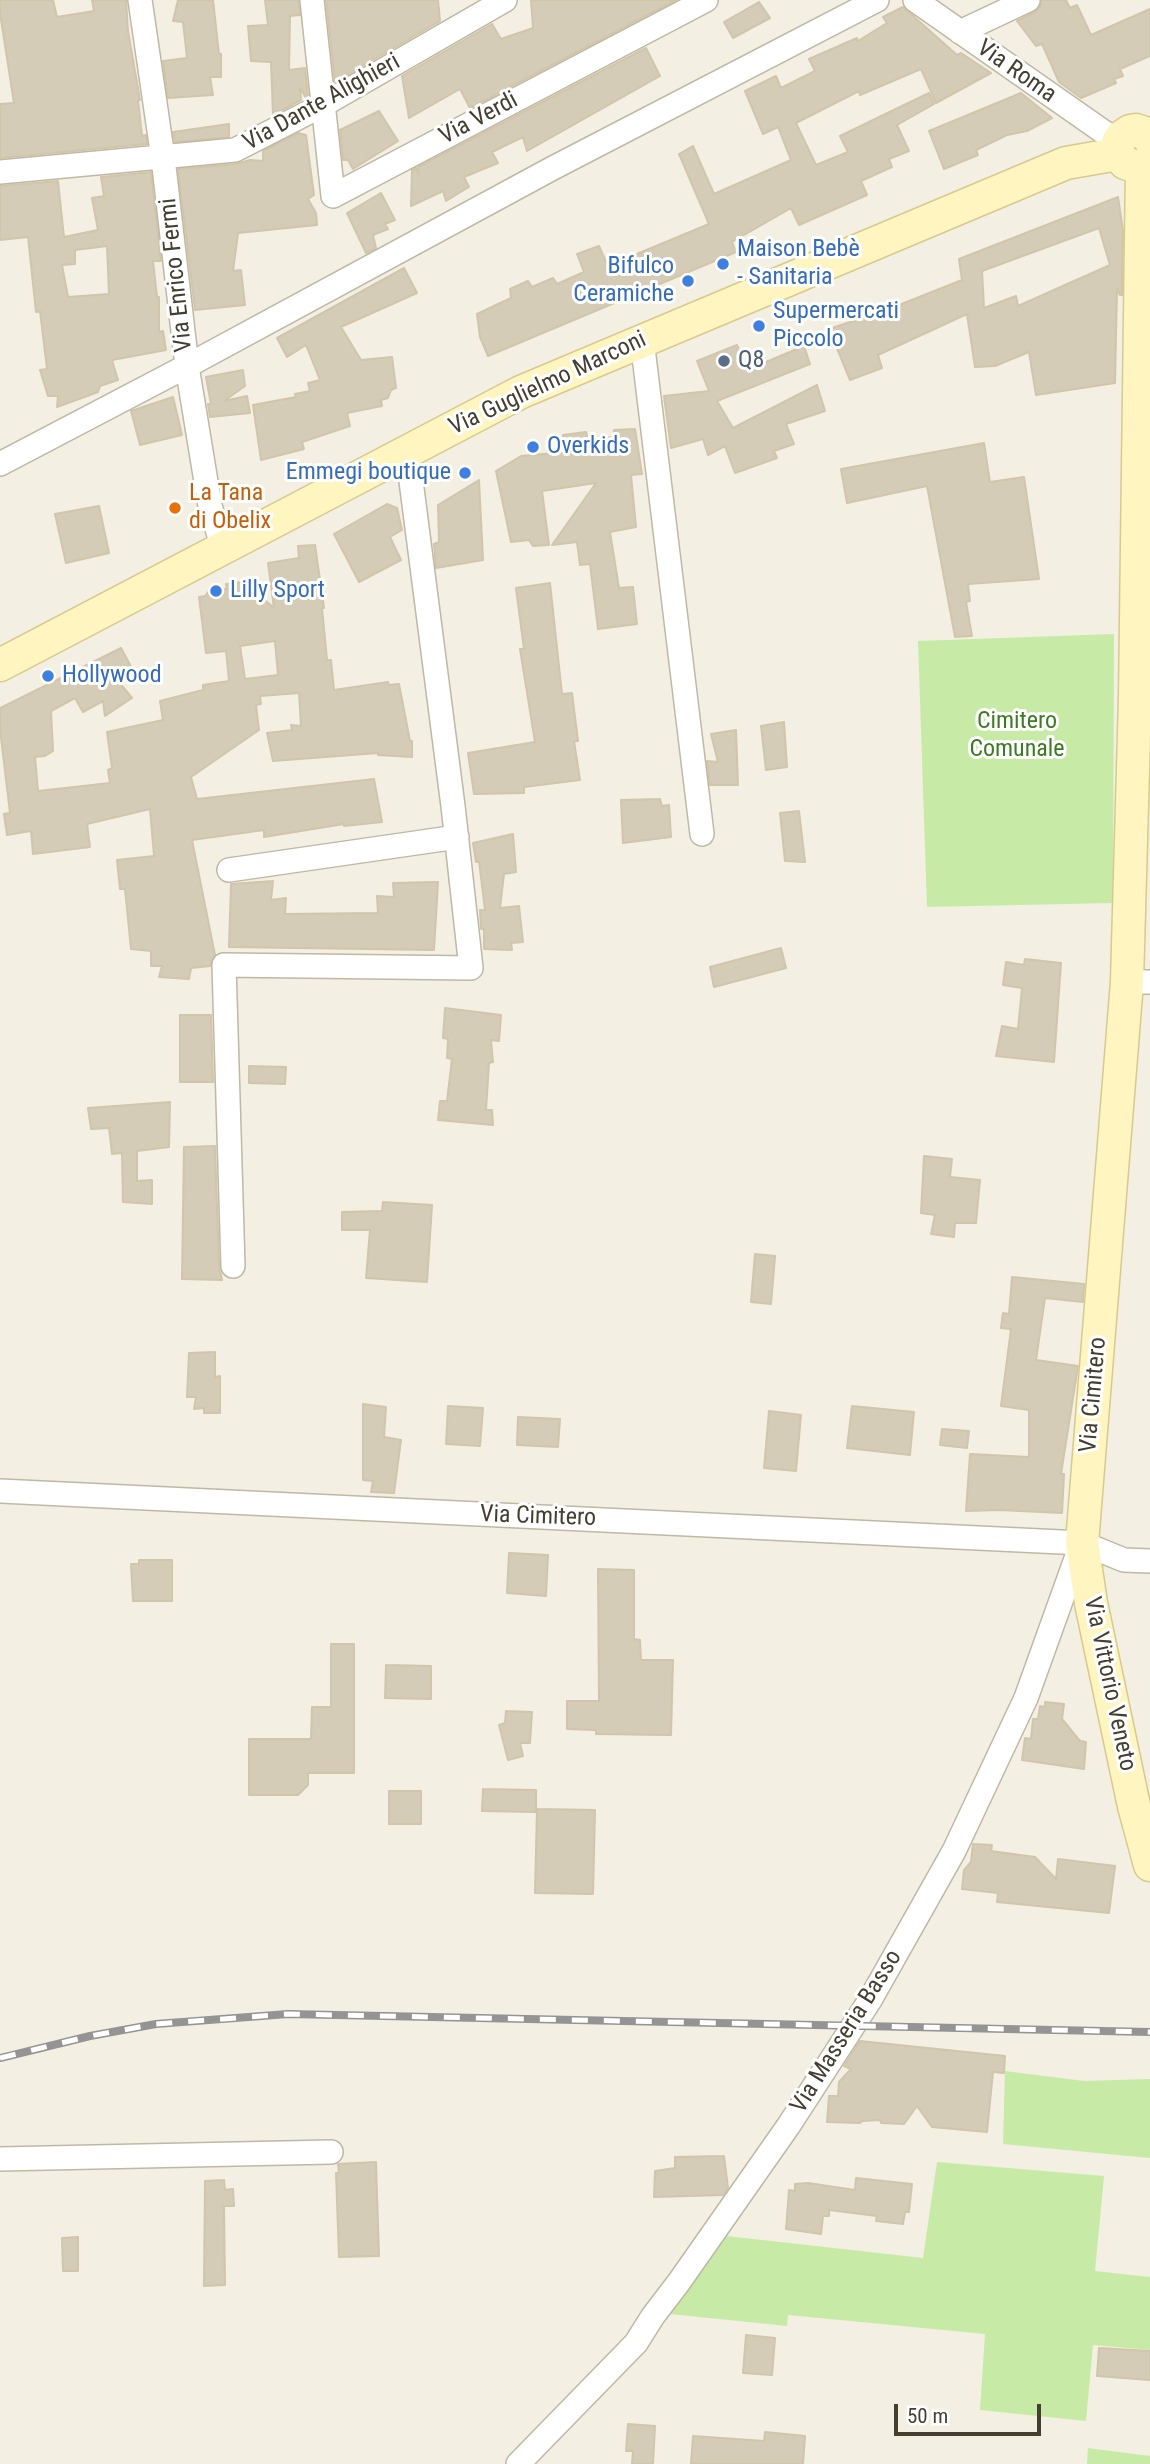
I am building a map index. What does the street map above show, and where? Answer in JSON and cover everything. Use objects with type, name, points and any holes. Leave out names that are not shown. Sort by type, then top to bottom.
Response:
[{"type":"street","name":"Via Enrico Fermi","points":[[140,0],[163,158],[187,366],[210,506],[223,548]]},
{"type":"street","points":[[312,0],[323,104]]},
{"type":"street","name":"Via Dante Alighieri","points":[[0,172],[235,150],[323,104],[484,6],[505,0]]},
{"type":"street","name":"Via Verdi","points":[[323,104],[333,196],[706,0]]},
{"type":"street","points":[[0,464],[553,168],[877,0]]},
{"type":"street","name":"Via Roma","points":[[915,0],[960,32],[1139,146]]},
{"type":"street","points":[[960,32],[1028,0]]},
{"type":"street","name":"Via Guglielmo Marconi","points":[[0,665],[521,392],[1066,163],[1139,146]]},
{"type":"street","name":"Via Cimitero","points":[[0,1491],[1083,1542],[1138,982],[1135,698],[1139,146]]},
{"type":"street","points":[[642,340],[702,834]]},
{"type":"street","points":[[233,1266],[223,965],[471,968],[457,837],[407,450]]},
{"type":"street","points":[[229,870],[457,837]]},
{"type":"street","points":[[1083,1542],[1124,1560],[1150,1561]]},
{"type":"street","name":"Via Vittorio Veneto","points":[[1083,1542],[1094,1616],[1134,1806],[1150,1865]]},
{"type":"street","name":"Via Masseria Basso","points":[[518,2464],[636,2343],[789,2125],[870,2000],[954,1851],[1026,1698],[1083,1542]]},
{"type":"street","points":[[0,2159],[331,2152]]},
{"type":"green space","name":"Cimitero Comunale","points":[[1114,634],[1113,903],[927,907],[918,641]]},
{"type":"green space","points":[[1005,2071],[1084,2081],[1150,2079],[1150,2158],[1003,2144]]},
{"type":"green space","points":[[937,2162],[1104,2176],[1095,2271],[1150,2277],[1150,2350],[1093,2345],[1086,2421],[980,2410],[985,2334],[788,2315],[787,2326],[670,2314],[726,2236],[923,2258]]},
{"type":"green space","points":[[1088,2448],[1150,2456],[1150,2464],[1087,2464]]},
{"type":"building","points":[[0,0],[53,0],[57,17],[94,11],[92,0],[126,0],[128,31],[140,100],[142,136],[146,135],[147,144],[0,158],[0,104],[14,103]]},
{"type":"building","points":[[178,0],[213,0],[221,54],[221,77],[210,77],[213,95],[168,98],[163,61],[187,58],[183,22],[173,21]]},
{"type":"building","points":[[265,0],[298,0],[300,15],[290,16],[289,70],[305,68],[308,97],[306,98],[300,88],[301,100],[273,115],[271,62],[251,61],[248,26],[268,25]]},
{"type":"building","points":[[326,0],[438,0],[440,21],[335,82]]},
{"type":"building","points":[[531,0],[676,0],[470,108],[460,89],[409,118],[402,76],[492,24],[501,39],[533,28]]},
{"type":"building","points":[[1042,0],[1066,0],[1070,8],[1077,5],[1091,35],[1150,9],[1150,56],[1120,69],[1123,76],[1114,79],[1116,83],[1081,98],[1059,82],[1042,44],[1036,46],[1017,21],[1035,12]]},
{"type":"building","points":[[759,2],[770,18],[733,38],[724,22]]},
{"type":"building","points":[[903,7],[957,55],[961,53],[991,73],[936,103],[921,69],[860,95],[859,91],[796,123],[816,165],[848,152],[840,136],[929,93],[934,104],[897,125],[909,151],[889,159],[892,167],[861,181],[867,195],[799,225],[791,208],[732,242],[736,252],[488,356],[480,337],[477,314],[511,298],[510,289],[528,281],[532,287],[553,278],[557,284],[584,272],[577,254],[599,246],[608,266],[709,224],[679,154],[693,146],[714,194],[791,160],[778,127],[763,134],[745,91],[776,76],[781,88],[815,71],[809,59],[857,38],[858,41],[887,23],[883,17]]},
{"type":"building","points":[[646,48],[660,76],[527,151],[523,137],[492,152],[498,163],[464,177],[469,187],[446,201],[443,191],[411,206],[412,170],[416,168],[419,174],[418,167]]},
{"type":"building","points":[[1021,93],[1052,118],[1027,131],[1007,135],[976,150],[978,155],[944,169],[929,131]]},
{"type":"building","points":[[379,111],[398,141],[353,169],[348,160],[343,160],[340,130]]},
{"type":"building","points":[[229,124],[229,137],[175,142],[173,132]]},
{"type":"building","points":[[298,133],[306,135],[314,195],[308,199],[316,213],[317,225],[238,233],[233,271],[241,270],[245,305],[195,310],[178,169],[236,164],[250,160],[263,161],[263,151]]},
{"type":"building","points":[[151,172],[161,261],[153,261],[159,297],[159,332],[163,331],[166,350],[112,360],[118,380],[100,386],[98,392],[57,407],[58,396],[48,396],[40,370],[47,369],[40,311],[36,312],[28,237],[0,240],[0,186],[58,181],[64,237],[98,230],[92,198],[104,196],[101,177]],"holes":[[[107,246],[109,294],[68,297],[62,265],[75,264],[75,250]]]},
{"type":"building","points":[[381,193],[395,220],[385,224],[388,229],[373,235],[376,248],[366,253],[347,213]]},
{"type":"building","points":[[1118,197],[1123,231],[1122,295],[1117,288],[1115,383],[1036,395],[1029,352],[995,366],[975,367],[967,314],[878,355],[882,368],[850,380],[829,329],[962,280],[959,259]],"holes":[[[1099,228],[1110,265],[1018,306],[1016,296],[984,308],[982,271]]]},
{"type":"building","points":[[404,268],[417,293],[341,327],[361,360],[392,357],[396,388],[391,390],[388,398],[381,400],[382,406],[347,413],[350,426],[302,442],[304,449],[261,460],[253,405],[296,397],[295,394],[310,391],[308,383],[320,380],[306,345],[287,357],[277,338]]},
{"type":"building","points":[[737,345],[747,370],[804,346],[810,364],[717,401],[733,428],[817,385],[825,411],[786,424],[794,444],[774,451],[777,458],[735,473],[725,446],[708,455],[703,439],[671,448],[664,396],[709,391],[697,361]]},
{"type":"building","points":[[243,370],[245,386],[224,401],[247,396],[250,413],[210,417],[208,404],[211,404],[206,377]]},
{"type":"building","points":[[173,397],[182,435],[140,445],[131,411]]},
{"type":"building","points":[[635,429],[642,474],[631,475],[636,527],[610,532],[619,588],[633,587],[637,624],[598,629],[590,564],[580,565],[577,542],[552,545],[596,483],[542,491],[549,545],[533,546],[529,540],[511,542],[496,471],[521,456],[565,452],[563,435],[586,432],[588,440],[613,437],[614,430]]},
{"type":"building","points":[[984,443],[990,482],[1024,477],[1039,579],[968,584],[970,601],[966,602],[972,636],[955,637],[927,486],[847,503],[841,469]]},
{"type":"building","points":[[479,480],[483,560],[436,568],[434,544],[439,542],[438,505]]},
{"type":"building","points":[[387,504],[397,508],[402,530],[390,537],[401,560],[359,582],[334,534]]},
{"type":"building","points":[[99,506],[109,553],[66,563],[55,514]]},
{"type":"building","points":[[315,545],[324,608],[327,660],[331,660],[334,690],[388,682],[389,685],[399,684],[412,741],[412,757],[378,753],[273,761],[267,733],[292,730],[291,725],[301,726],[299,693],[260,696],[261,704],[256,705],[259,730],[191,777],[197,799],[374,779],[382,822],[344,824],[264,837],[264,830],[192,840],[215,955],[210,966],[191,968],[189,979],[159,977],[162,966],[151,966],[151,951],[131,949],[125,889],[120,889],[117,860],[154,856],[150,809],[87,824],[90,847],[33,854],[31,831],[7,835],[4,814],[10,813],[0,708],[121,648],[135,674],[119,682],[132,698],[105,716],[103,701],[83,712],[75,698],[51,711],[53,751],[45,756],[35,757],[38,791],[110,783],[108,770],[112,768],[107,732],[163,720],[160,701],[203,690],[203,685],[229,681],[226,651],[206,653],[199,597],[205,596],[209,591],[227,589],[226,584],[244,582],[274,608],[268,563],[299,558],[298,546]],"holes":[[[275,641],[278,675],[245,679],[240,646]]]},
{"type":"building","points":[[550,583],[562,694],[572,693],[578,741],[574,741],[580,780],[524,787],[524,793],[474,794],[468,753],[535,742],[520,649],[524,649],[516,588]]},
{"type":"building","points":[[784,722],[787,767],[766,770],[761,726]]},
{"type":"building","points":[[736,730],[738,785],[710,785],[707,761],[718,762],[711,734]]},
{"type":"building","points":[[660,799],[662,806],[669,805],[671,837],[623,843],[621,800]]},
{"type":"building","points":[[799,811],[805,862],[785,861],[780,813]]},
{"type":"building","points":[[513,834],[516,872],[504,874],[500,908],[519,906],[523,942],[511,943],[512,950],[484,949],[480,910],[485,910],[479,861],[476,862],[473,843]]},
{"type":"building","points":[[273,881],[271,900],[286,898],[285,914],[378,913],[377,896],[394,897],[393,883],[438,882],[434,950],[229,947],[231,884]]},
{"type":"building","points":[[781,948],[786,968],[714,987],[710,967]]},
{"type":"building","points":[[1025,959],[1061,963],[1054,1062],[996,1056],[1002,1026],[1018,1029],[1022,988],[1003,985],[1006,962],[1024,965]]},
{"type":"building","points":[[445,1008],[501,1015],[499,1041],[491,1040],[493,1062],[489,1063],[486,1110],[492,1110],[493,1125],[438,1120],[440,1101],[447,1101],[452,1059],[447,1058],[448,1039],[443,1038]]},
{"type":"building","points":[[180,1015],[211,1015],[213,1082],[180,1082]]},
{"type":"building","points":[[249,1066],[286,1067],[285,1084],[249,1083]]},
{"type":"building","points":[[170,1102],[169,1147],[137,1151],[137,1181],[152,1180],[152,1204],[123,1202],[122,1153],[112,1154],[109,1128],[91,1129],[88,1108]]},
{"type":"building","points":[[215,1146],[219,1266],[222,1280],[182,1279],[184,1147]]},
{"type":"building","points":[[924,1156],[952,1159],[950,1177],[980,1180],[976,1223],[955,1223],[954,1237],[931,1234],[935,1215],[921,1213]]},
{"type":"building","points":[[383,1202],[432,1205],[427,1282],[366,1278],[370,1230],[342,1230],[342,1212],[382,1211]]},
{"type":"building","points":[[755,1254],[775,1256],[771,1304],[751,1302]]},
{"type":"building","points":[[1012,1277],[1084,1284],[1083,1302],[1045,1298],[1036,1360],[1078,1366],[1061,1474],[1064,1474],[1062,1513],[966,1511],[970,1454],[1029,1457],[1029,1410],[1001,1406],[1011,1329],[1001,1328],[1003,1313],[1009,1314]]},
{"type":"building","points":[[215,1352],[215,1377],[220,1376],[220,1413],[204,1413],[204,1408],[194,1409],[196,1397],[187,1397],[189,1353]]},
{"type":"building","points":[[363,1404],[386,1407],[384,1437],[401,1440],[394,1493],[371,1492],[373,1481],[363,1480]]},
{"type":"building","points":[[448,1406],[483,1408],[480,1446],[446,1444]]},
{"type":"building","points":[[852,1406],[914,1412],[910,1455],[847,1448]]},
{"type":"building","points":[[769,1411],[801,1415],[796,1471],[764,1468]]},
{"type":"building","points":[[518,1417],[560,1419],[558,1447],[517,1445]]},
{"type":"building","points":[[942,1429],[969,1431],[967,1448],[940,1445]]},
{"type":"building","points":[[509,1553],[548,1555],[546,1596],[507,1593]]},
{"type":"building","points":[[139,1560],[172,1560],[172,1601],[133,1601],[131,1564],[139,1564]]},
{"type":"building","points":[[598,1569],[634,1570],[634,1639],[640,1640],[641,1660],[673,1660],[671,1735],[596,1734],[596,1730],[567,1729],[567,1701],[599,1701]]},
{"type":"building","points":[[331,1644],[354,1644],[354,1773],[308,1773],[308,1785],[298,1795],[249,1795],[249,1739],[311,1739],[312,1707],[331,1707]]},
{"type":"building","points":[[386,1665],[431,1666],[431,1699],[385,1698]]},
{"type":"building","points":[[1045,1702],[1064,1704],[1062,1719],[1080,1741],[1086,1742],[1084,1769],[1022,1760],[1025,1738],[1031,1739],[1033,1719],[1038,1719],[1040,1706],[1045,1707]]},
{"type":"building","points":[[506,1711],[532,1712],[530,1743],[520,1743],[523,1756],[508,1760],[499,1725],[505,1723]]},
{"type":"building","points":[[483,1789],[536,1790],[536,1812],[482,1811]]},
{"type":"building","points":[[389,1791],[421,1791],[421,1824],[389,1824]]},
{"type":"building","points":[[537,1809],[595,1810],[593,1894],[535,1893]]},
{"type":"building","points":[[973,1844],[992,1845],[991,1851],[1035,1857],[1056,1879],[1058,1859],[1115,1866],[1109,1913],[997,1902],[998,1893],[962,1889],[964,1870],[971,1862]]},
{"type":"building","points":[[860,2041],[1005,2056],[1004,2073],[993,2072],[987,2132],[932,2127],[917,2106],[904,2124],[881,2123],[880,2120],[860,2123],[827,2122],[829,2096],[838,2096],[839,2082],[851,2069],[844,2066]]},
{"type":"building","points":[[724,2156],[728,2188],[723,2195],[654,2197],[655,2171],[675,2168],[675,2157]]},
{"type":"building","points":[[376,2162],[379,2256],[339,2257],[338,2164]]},
{"type":"building","points":[[856,2178],[912,2184],[909,2212],[905,2212],[903,2224],[876,2221],[877,2216],[829,2210],[829,2216],[823,2216],[821,2234],[786,2229],[789,2190],[795,2191],[795,2184],[808,2183],[855,2190]]},
{"type":"building","points":[[224,2180],[225,2190],[233,2189],[234,2206],[224,2206],[225,2285],[204,2286],[205,2181]]},
{"type":"building","points":[[78,2237],[78,2271],[63,2271],[62,2238]]},
{"type":"building","points":[[746,2335],[775,2338],[772,2375],[743,2373]]},
{"type":"building","points":[[1099,2348],[1150,2351],[1150,2380],[1097,2376]]},
{"type":"building","points":[[628,2424],[655,2426],[653,2464],[632,2464],[633,2451],[626,2451]]},
{"type":"building","points":[[765,2432],[805,2436],[803,2464],[691,2464],[693,2436],[764,2441]]},
{"type":"railway","points":[[0,2058],[90,2036],[156,2024],[288,2014],[1150,2032]]},
{"type":"place","name":"Maison Bebè - Sanitaria","points":[[723,264]]},
{"type":"place","name":"Bifulco Ceramiche","points":[[688,281]]},
{"type":"place","name":"Supermercati Piccolo","points":[[759,326]]},
{"type":"place","name":"Q8","points":[[724,361]]},
{"type":"place","name":"Overkids","points":[[533,447]]},
{"type":"place","name":"Emmegi boutique","points":[[465,473]]},
{"type":"place","name":"La Tana di Obelix","points":[[175,508]]},
{"type":"place","name":"Lilly Sport","points":[[216,591]]},
{"type":"place","name":"Hollywood","points":[[48,676]]}]
